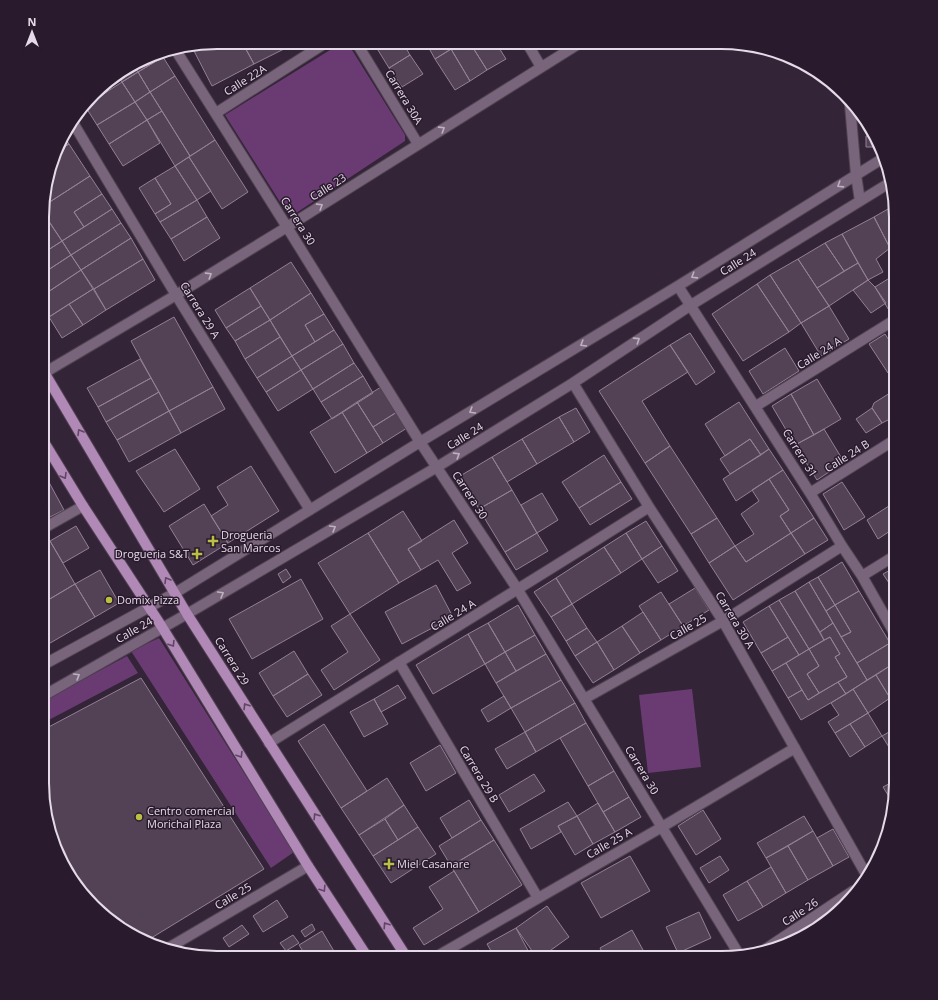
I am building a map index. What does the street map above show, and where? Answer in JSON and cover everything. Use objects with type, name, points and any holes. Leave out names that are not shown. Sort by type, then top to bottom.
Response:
[{"type":"main road","name":"Carrera 29","points":[[49,381],[187,614],[403,951]]},
{"type":"main road","points":[[49,450],[83,506],[162,627],[308,866],[363,951]]},
{"type":"street","name":"Calle 22A","points":[[216,113],[316,49]]},
{"type":"street","name":"Carrera 30A","points":[[360,49],[418,144]]},
{"type":"street","points":[[531,49],[542,67]]},
{"type":"street","name":"Calle 23","points":[[49,370],[288,227],[570,49]]},
{"type":"street","name":"Carrera 30","points":[[178,54],[288,227],[420,442],[518,590],[737,951]]},
{"type":"street","points":[[851,111],[856,175],[860,201]]},
{"type":"street","name":"Carrera 29 A","points":[[75,127],[176,295],[310,510]]},
{"type":"street","name":"Calle 24","points":[[49,662],[175,593],[420,442],[678,286],[879,161]]},
{"type":"street","name":"Calle 24","points":[[49,693],[187,614],[437,467],[572,383],[691,305],[886,185]]},
{"type":"street","name":"Carrera 31","points":[[678,286],[756,406],[862,576],[889,624]]},
{"type":"street","name":"Calle 24 A","points":[[756,406],[889,323]]},
{"type":"street","name":"Carrera 30 A","points":[[572,383],[649,507],[723,621],[864,871]]},
{"type":"street","name":"Calle 24 B","points":[[810,493],[889,443]]},
{"type":"street","points":[[49,525],[83,506]]},
{"type":"street","name":"Calle 24 A","points":[[269,743],[518,590],[649,507]]},
{"type":"street","name":"Calle 25","points":[[584,699],[723,621],[842,546]]},
{"type":"street","points":[[862,576],[889,559]]},
{"type":"street","name":"Carrera 29 B","points":[[399,662],[538,898]]},
{"type":"street","name":"Calle 25 A","points":[[446,951],[662,827],[795,748]]},
{"type":"street","name":"Calle 25","points":[[174,945],[308,866]]},
{"type":"street","name":"Calle 26","points":[[778,941],[845,896]]},
{"type":"shaded area","points":[[332,49],[351,49],[405,135],[405,141],[293,215],[287,213],[225,115]]},
{"type":"shaded area","points":[[159,638],[294,852],[271,868],[131,651]]},
{"type":"shaded area","points":[[127,656],[138,673],[49,720],[49,698]]},
{"type":"shaded area","points":[[692,689],[701,767],[648,773],[639,695]]},
{"type":"building","points":[[246,49],[254,64],[212,86],[194,50]]},
{"type":"building","points":[[246,49],[284,49],[254,64]]},
{"type":"building","points":[[377,49],[406,49],[410,55],[389,68]]},
{"type":"building","points":[[432,49],[451,49],[435,59],[430,50]]},
{"type":"building","points":[[451,49],[474,49],[487,70],[470,81]]},
{"type":"building","points":[[451,49],[470,81],[455,90],[435,59]]},
{"type":"building","points":[[474,49],[500,49],[506,59],[487,70]]},
{"type":"building","points":[[410,55],[423,74],[402,87],[389,68]]},
{"type":"building","points":[[164,58],[175,76],[150,92],[138,72]]},
{"type":"building","points":[[158,60],[138,72],[136,70]]},
{"type":"building","points":[[136,70],[138,72],[122,82],[120,80],[124,77]]},
{"type":"building","points":[[138,72],[150,92],[135,102],[122,82]]},
{"type":"building","points":[[175,76],[215,140],[190,156],[150,92]]},
{"type":"building","points":[[122,82],[135,102],[97,125],[88,110],[100,96]]},
{"type":"building","points":[[150,92],[162,111],[147,120],[135,102]]},
{"type":"building","points":[[135,102],[147,120],[109,144],[97,125]]},
{"type":"building","points":[[162,111],[190,156],[175,166],[147,120]]},
{"type":"building","points":[[147,120],[160,143],[123,166],[109,144]]},
{"type":"building","points":[[866,136],[868,136],[874,147],[866,147]]},
{"type":"building","points":[[215,140],[248,192],[222,209],[189,157]]},
{"type":"building","points":[[69,144],[90,176],[49,202],[52,184],[65,147]]},
{"type":"building","points":[[189,157],[211,191],[197,200],[175,166]]},
{"type":"building","points":[[175,166],[197,200],[160,222],[155,214],[171,204],[155,178]]},
{"type":"building","points":[[90,176],[102,194],[74,212],[84,227],[62,241],[49,221],[49,202]]},
{"type":"building","points":[[155,178],[171,204],[155,214],[139,188]]},
{"type":"building","points":[[102,194],[112,209],[84,227],[74,212]]},
{"type":"building","points":[[197,200],[207,217],[171,239],[160,222]]},
{"type":"building","points":[[889,208],[889,246],[874,217]]},
{"type":"building","points":[[112,209],[121,223],[71,255],[62,241]]},
{"type":"building","points":[[207,217],[220,238],[184,261],[171,239]]},
{"type":"building","points":[[874,217],[889,246],[889,249],[876,259],[883,272],[868,280],[842,234]]},
{"type":"building","points":[[49,222],[62,241],[49,249]]},
{"type":"building","points":[[121,223],[131,238],[81,270],[71,255]]},
{"type":"building","points":[[842,234],[858,263],[844,271],[825,243]]},
{"type":"building","points":[[131,238],[143,259],[94,289],[81,270]]},
{"type":"building","points":[[62,241],[71,255],[49,269],[49,249]]},
{"type":"building","points":[[825,243],[844,271],[817,288],[798,259]]},
{"type":"building","points":[[71,255],[81,270],[49,291],[49,269]]},
{"type":"building","points":[[143,259],[155,280],[106,310],[94,289]]},
{"type":"building","points":[[798,259],[829,306],[801,323],[770,275]]},
{"type":"building","points":[[291,262],[311,293],[270,320],[250,288]]},
{"type":"building","points":[[858,263],[868,280],[829,306],[817,288]]},
{"type":"building","points":[[81,270],[93,289],[49,317],[49,291]]},
{"type":"building","points":[[770,275],[801,323],[789,332],[757,284]]},
{"type":"building","points":[[889,278],[889,310],[875,287]]},
{"type":"building","points":[[868,280],[886,303],[871,313],[853,290]]},
{"type":"building","points":[[757,284],[789,332],[743,361],[712,314]]},
{"type":"building","points":[[250,288],[261,306],[226,328],[215,310]]},
{"type":"building","points":[[93,289],[106,310],[83,325],[69,304]]},
{"type":"building","points":[[311,293],[324,314],[305,325],[315,342],[292,356],[270,320]]},
{"type":"building","points":[[69,304],[83,325],[62,338],[49,317]]},
{"type":"building","points":[[261,306],[270,320],[235,341],[226,328]]},
{"type":"building","points":[[829,306],[849,339],[821,356],[801,323]]},
{"type":"building","points":[[324,314],[334,330],[315,342],[305,325]]},
{"type":"building","points":[[174,317],[213,387],[169,411],[131,341]]},
{"type":"building","points":[[270,320],[280,337],[245,359],[235,341]]},
{"type":"building","points":[[334,330],[343,344],[301,370],[292,356]]},
{"type":"building","points":[[690,333],[715,372],[696,385],[670,345]]},
{"type":"building","points":[[885,334],[889,340],[889,372],[888,373],[869,344]]},
{"type":"building","points":[[280,337],[292,356],[257,378],[245,359]]},
{"type":"building","points":[[343,344],[354,363],[313,389],[301,370]]},
{"type":"building","points":[[670,345],[688,372],[642,401],[670,446],[645,463],[599,391]]},
{"type":"building","points":[[785,348],[799,371],[763,394],[749,371]]},
{"type":"building","points":[[292,356],[301,370],[266,392],[257,378]]},
{"type":"building","points":[[140,359],[151,378],[98,407],[87,388]]},
{"type":"building","points":[[354,363],[363,376],[321,402],[313,389]]},
{"type":"building","points":[[301,370],[313,389],[278,411],[266,392]]},
{"type":"building","points":[[363,376],[373,393],[332,419],[321,402]]},
{"type":"building","points":[[151,378],[159,392],[106,422],[98,407]]},
{"type":"building","points":[[817,379],[841,419],[814,435],[791,394]]},
{"type":"building","points":[[213,387],[225,409],[181,433],[169,411]]},
{"type":"building","points":[[381,387],[397,412],[373,427],[357,402]]},
{"type":"building","points":[[159,392],[169,411],[117,440],[106,422]]},
{"type":"building","points":[[791,394],[814,435],[795,445],[772,406]]},
{"type":"building","points":[[889,394],[889,420],[882,423],[872,408],[874,403]]},
{"type":"building","points":[[357,402],[383,443],[367,453],[342,412]]},
{"type":"building","points":[[739,402],[769,449],[761,455],[750,439],[725,456],[705,424]]},
{"type":"building","points":[[576,408],[590,432],[574,442],[559,417]]},
{"type":"building","points":[[872,408],[882,423],[866,433],[856,419]]},
{"type":"building","points":[[169,411],[181,433],[129,462],[117,440]]},
{"type":"building","points":[[342,412],[367,453],[335,473],[310,432]]},
{"type":"building","points":[[397,412],[407,428],[383,443],[373,427]]},
{"type":"building","points":[[559,417],[574,442],[537,464],[522,439]]},
{"type":"building","points":[[824,429],[844,462],[817,480],[795,445]]},
{"type":"building","points":[[522,439],[537,464],[507,482],[492,457]]},
{"type":"building","points":[[750,439],[761,455],[730,474],[720,459]]},
{"type":"building","points":[[670,446],[717,518],[691,534],[645,463]]},
{"type":"building","points":[[175,449],[200,489],[164,512],[136,471]]},
{"type":"building","points":[[769,449],[783,470],[736,501],[723,479]]},
{"type":"building","points":[[604,455],[621,482],[579,508],[562,482]]},
{"type":"building","points":[[492,457],[512,490],[479,509],[460,476]]},
{"type":"building","points":[[251,466],[279,511],[228,543],[211,516],[228,505],[217,487]]},
{"type":"building","points":[[783,470],[814,518],[791,533],[780,516],[789,510],[769,479]]},
{"type":"building","points":[[769,479],[789,510],[780,516],[791,533],[746,562],[735,546],[754,534],[741,514],[759,501],[752,490]]},
{"type":"building","points":[[49,482],[64,510],[49,518]]},
{"type":"building","points":[[621,482],[632,499],[590,525],[579,508]]},
{"type":"building","points":[[842,482],[865,517],[844,530],[823,494]]},
{"type":"building","points":[[512,490],[537,533],[505,552],[479,509]]},
{"type":"building","points":[[542,493],[558,520],[537,533],[521,505]]},
{"type":"building","points":[[204,504],[228,543],[193,565],[169,526]]},
{"type":"building","points":[[889,506],[889,532],[878,539],[867,520]]},
{"type":"building","points":[[403,511],[422,541],[408,549],[421,570],[399,583],[368,533]]},
{"type":"building","points":[[717,518],[735,546],[709,563],[691,534]]},
{"type":"building","points":[[814,518],[828,540],[805,554],[791,533]]},
{"type":"building","points":[[454,520],[468,543],[452,553],[471,583],[457,591],[438,560],[421,570],[408,549]]},
{"type":"building","points":[[646,521],[662,546],[642,559],[626,533]]},
{"type":"building","points":[[76,526],[89,548],[63,563],[50,541]]},
{"type":"building","points":[[368,533],[399,583],[350,614],[318,563]]},
{"type":"building","points":[[537,533],[548,551],[516,570],[505,552]]},
{"type":"building","points":[[626,533],[642,559],[621,573],[604,547]]},
{"type":"building","points":[[791,533],[805,554],[733,600],[709,563],[735,546],[746,562]]},
{"type":"building","points":[[49,542],[75,584],[49,599]]},
{"type":"building","points":[[662,546],[678,571],[658,583],[642,559]]},
{"type":"building","points":[[604,547],[621,573],[572,604],[556,578]]},
{"type":"building","points":[[842,562],[859,591],[835,605],[818,577]]},
{"type":"building","points":[[286,569],[291,577],[283,583],[278,574]]},
{"type":"building","points":[[100,570],[119,603],[95,617],[75,584]]},
{"type":"building","points":[[889,571],[889,583],[883,574]]},
{"type":"building","points":[[818,577],[835,605],[826,611],[809,582]]},
{"type":"building","points":[[556,578],[572,604],[551,617],[534,592]]},
{"type":"building","points":[[301,579],[323,619],[252,659],[229,619]]},
{"type":"building","points":[[809,582],[833,623],[820,632],[795,591]]},
{"type":"building","points":[[75,584],[95,617],[49,644],[49,599]]},
{"type":"building","points":[[436,585],[453,617],[402,644],[385,612]]},
{"type":"building","points":[[695,588],[709,610],[683,626],[669,604]]},
{"type":"building","points":[[795,591],[824,640],[809,649],[779,600]]},
{"type":"building","points":[[859,591],[889,644],[857,663],[841,637],[851,632],[835,605]]},
{"type":"building","points":[[661,592],[683,626],[661,640],[639,606]]},
{"type":"building","points":[[779,600],[809,649],[799,655],[769,606]]},
{"type":"building","points":[[572,604],[587,628],[566,641],[551,617]]},
{"type":"building","points":[[518,605],[535,635],[505,652],[488,623]]},
{"type":"building","points":[[835,605],[851,632],[841,637],[826,611]]},
{"type":"building","points":[[769,606],[788,637],[761,653],[743,622]]},
{"type":"building","points":[[643,612],[661,640],[640,653],[622,626]]},
{"type":"building","points":[[350,614],[380,660],[334,690],[321,670],[348,652],[331,626]]},
{"type":"building","points":[[488,623],[505,652],[485,664],[468,634]]},
{"type":"building","points":[[833,623],[867,680],[846,694],[838,682],[847,677],[835,657],[840,654],[830,637],[824,640],[820,632]]},
{"type":"building","points":[[622,626],[640,653],[614,670],[597,642]]},
{"type":"building","points":[[587,628],[597,642],[575,656],[566,641]]},
{"type":"building","points":[[468,634],[485,664],[433,694],[416,665]]},
{"type":"building","points":[[535,635],[546,654],[516,671],[505,652]]},
{"type":"building","points":[[788,637],[799,655],[772,671],[761,653]]},
{"type":"building","points":[[830,637],[840,654],[835,657],[847,677],[819,693],[807,674],[819,666],[809,649]]},
{"type":"building","points":[[597,642],[614,670],[593,683],[575,656]]},
{"type":"building","points":[[889,644],[889,666],[867,680],[857,663]]},
{"type":"building","points":[[809,649],[819,666],[807,674],[819,693],[808,700],[786,663]]},
{"type":"building","points":[[294,651],[308,674],[273,696],[259,673]]},
{"type":"building","points":[[505,652],[516,671],[496,683],[485,664]]},
{"type":"building","points":[[546,654],[561,680],[511,708],[496,683]]},
{"type":"building","points":[[786,663],[802,690],[788,698],[772,671]]},
{"type":"building","points":[[889,667],[889,696],[876,675]]},
{"type":"building","points":[[308,674],[322,695],[287,717],[273,696]]},
{"type":"building","points":[[876,675],[889,699],[868,713],[853,689]]},
{"type":"building","name":"Centro comercial Morichal Plaza","points":[[141,678],[264,869],[152,938],[124,923],[98,902],[77,876],[66,857],[58,837],[52,816],[49,794],[49,727]]},
{"type":"building","points":[[561,680],[575,703],[525,732],[511,708]]},
{"type":"building","points":[[838,682],[846,694],[801,720],[788,698],[802,690],[808,700]]},
{"type":"building","points":[[398,685],[406,698],[381,712],[374,699]]},
{"type":"building","points":[[853,689],[868,713],[835,733],[828,722],[839,715],[831,703]]},
{"type":"building","points":[[504,696],[511,708],[488,722],[481,710]]},
{"type":"building","points":[[374,699],[388,724],[364,737],[350,712]]},
{"type":"building","points":[[575,703],[586,723],[536,752],[525,732]]},
{"type":"building","points":[[868,713],[882,736],[865,747],[850,724]]},
{"type":"building","points":[[586,723],[614,771],[588,786],[560,738]]},
{"type":"building","points":[[324,724],[367,791],[341,808],[298,741]]},
{"type":"building","points":[[850,724],[865,747],[850,757],[835,733]]},
{"type":"building","points":[[525,732],[536,752],[507,769],[495,749]]},
{"type":"building","points":[[889,732],[889,747],[882,736]]},
{"type":"building","points":[[440,745],[456,773],[426,791],[410,763]]},
{"type":"building","points":[[614,771],[629,797],[603,812],[588,786]]},
{"type":"building","points":[[534,774],[545,791],[509,812],[499,795]]},
{"type":"building","points":[[387,778],[404,805],[359,835],[341,808]]},
{"type":"building","points":[[889,784],[889,796],[883,787]]},
{"type":"building","points":[[629,797],[641,817],[615,832],[603,812]]},
{"type":"building","points":[[469,800],[481,820],[452,838],[440,818]]},
{"type":"building","points":[[568,802],[577,816],[558,826],[561,832],[531,849],[520,829]]},
{"type":"building","points":[[598,803],[615,832],[593,844],[577,816]]},
{"type":"building","points":[[404,805],[418,827],[398,840],[385,819]]},
{"type":"building","points":[[703,810],[721,839],[696,855],[678,826]]},
{"type":"building","points":[[577,816],[593,844],[575,855],[558,826]]},
{"type":"building","points":[[804,816],[813,831],[766,858],[757,843]]},
{"type":"building","points":[[385,819],[398,840],[373,856],[359,835]]},
{"type":"building","points":[[481,820],[494,840],[451,866],[439,846]]},
{"type":"building","points":[[418,827],[436,854],[391,883],[373,856]]},
{"type":"building","points":[[833,829],[849,857],[833,866],[817,838]]},
{"type":"building","points":[[813,831],[833,866],[808,880],[788,846]]},
{"type":"building","points":[[494,840],[522,885],[479,912],[451,866]]},
{"type":"building","points":[[788,846],[808,880],[786,893],[766,858]]},
{"type":"building","points":[[630,856],[650,891],[601,918],[581,883]]},
{"type":"building","points":[[720,856],[729,870],[709,883],[700,868]]},
{"type":"building","points":[[771,867],[786,893],[763,907],[747,881]]},
{"type":"building","points":[[454,871],[479,912],[424,945],[413,928],[443,909],[429,887]]},
{"type":"building","points":[[747,881],[763,907],[738,921],[723,895]]},
{"type":"building","points":[[277,900],[288,917],[263,932],[253,916]]},
{"type":"building","points":[[547,906],[569,937],[550,951],[532,951],[516,928]]},
{"type":"building","points":[[699,912],[711,938],[682,951],[677,951],[666,927]]},
{"type":"building","points":[[312,924],[315,930],[305,937],[301,931]]},
{"type":"building","points":[[242,925],[249,934],[229,947],[223,938]]},
{"type":"building","points":[[516,928],[528,951],[491,951],[487,944]]},
{"type":"building","points":[[632,930],[643,950],[602,951],[600,948]]},
{"type":"building","points":[[322,931],[334,951],[303,951],[299,945]]},
{"type":"building","points":[[293,935],[299,943],[286,951],[280,943]]},
{"type":"place","name":"Drogueria San Marcos","points":[[213,541]]},
{"type":"place","name":"Drogueria S&T","points":[[197,554]]},
{"type":"place","name":"Domix Pizza","points":[[109,600]]},
{"type":"place","name":"Centro comercial Morichal Plaza","points":[[139,817]]},
{"type":"place","name":"Miel Casanare","points":[[389,864]]}]
